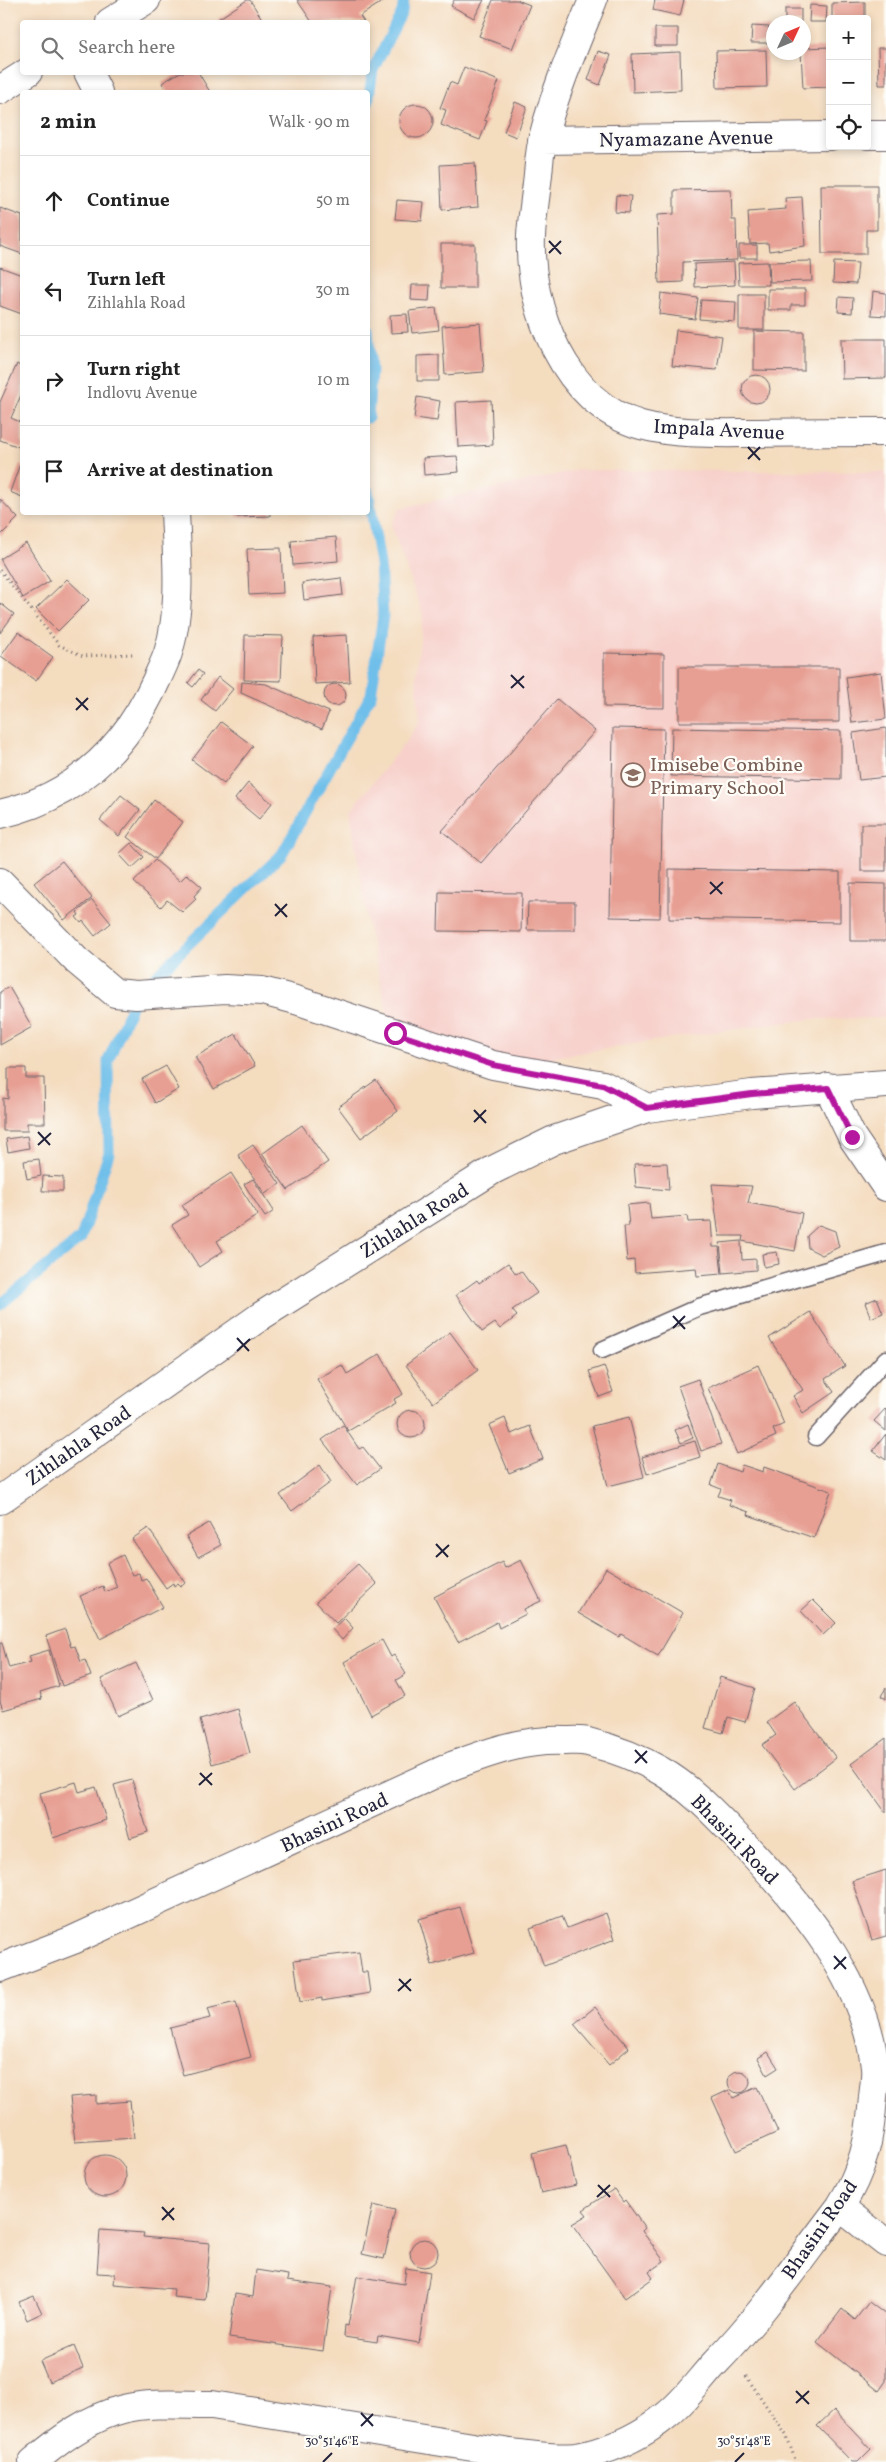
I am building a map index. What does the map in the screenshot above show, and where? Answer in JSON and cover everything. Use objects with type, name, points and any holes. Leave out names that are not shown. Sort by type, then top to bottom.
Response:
[{"type":"street","points":[[113,20],[146,0]]},
{"type":"street","name":"Impala Avenue","points":[[593,0],[542,140],[531,237],[534,276],[550,338],[562,363],[596,400],[618,416],[640,424],[671,431],[730,433],[886,432]]},
{"type":"street","points":[[0,90],[23,75]]},
{"type":"street","points":[[90,75],[97,90]]},
{"type":"street","points":[[871,135],[886,135]]},
{"type":"street","name":"Nyamazane Avenue","points":[[542,140],[826,136]]},
{"type":"street","points":[[0,814],[46,799],[79,779],[107,757],[129,730],[148,699],[168,653],[176,608],[175,515]]},
{"type":"street","points":[[0,882],[77,961],[115,993],[136,995],[225,989],[262,991],[296,1000],[493,1065],[603,1085],[647,1108]]},
{"type":"street","name":"Zihlahla Road","points":[[0,1500],[261,1316],[493,1170],[554,1140],[647,1108],[744,1095],[886,1084]]},
{"type":"street","points":[[828,1088],[852,1137],[886,1187]]},
{"type":"street","name":"Bhasini Road","points":[[0,1968],[91,1932],[452,1766],[522,1743],[546,1740],[586,1741],[627,1755],[662,1771],[705,1804],[777,1881],[817,1932],[845,1977],[863,2015],[875,2068],[870,2129],[864,2157],[853,2186],[840,2207],[729,2350],[667,2415],[638,2434],[609,2448],[584,2456],[554,2457],[510,2453],[212,2405],[163,2404],[122,2409],[88,2423],[56,2442],[34,2462]]},
{"type":"street","points":[[840,2207],[886,2243]]},
{"type":"lane","points":[[602,1350],[699,1308],[886,1253]]},
{"type":"lane","points":[[816,1437],[886,1359]]},
{"type":"path","points":[[0,570],[59,645],[83,656],[168,653]]},
{"type":"path","points":[[729,2350],[786,2435],[796,2462]]},
{"type":"shaded area","name":"Imisebe Combine Primary School","points":[[578,470],[886,472],[886,1018],[812,1019],[678,1037],[505,1065],[391,1028],[369,932],[350,811],[409,738],[420,720],[416,677],[423,615],[391,525],[400,508]]},
{"type":"building","points":[[247,0],[250,0],[263,20],[219,20]]},
{"type":"building","points":[[297,0],[385,0],[360,16],[363,20],[311,20]]},
{"type":"building","points":[[454,0],[484,0],[474,18],[451,6]]},
{"type":"building","points":[[493,0],[517,0],[530,5],[512,49],[479,36]]},
{"type":"building","points":[[655,0],[684,0],[680,16],[653,10]]},
{"type":"building","points":[[865,2],[865,15],[832,15],[832,3]]},
{"type":"building","points":[[810,5],[827,6],[826,22],[811,22],[811,15],[809,15]]},
{"type":"building","points":[[785,9],[801,9],[801,15],[785,15]]},
{"type":"building","points":[[752,26],[766,27],[766,43],[751,43]]},
{"type":"building","points":[[655,28],[678,28],[678,46],[655,46]]},
{"type":"building","points":[[826,47],[826,87],[803,88],[801,60],[811,60],[811,48]]},
{"type":"building","points":[[878,48],[886,48],[886,85],[879,85]]},
{"type":"building","points":[[766,50],[767,87],[717,88],[716,51]]},
{"type":"building","points":[[598,51],[611,55],[600,85],[588,80]]},
{"type":"building","points":[[680,52],[681,90],[633,92],[632,54]]},
{"type":"building","points":[[464,67],[499,81],[484,120],[487,121],[480,140],[441,125],[446,110],[440,108],[450,82],[457,85]]},
{"type":"building","points":[[175,75],[200,75],[209,90],[166,90],[162,83]]},
{"type":"building","points":[[515,102],[527,107],[516,137],[504,132]]},
{"type":"building","points":[[416,104],[423,105],[428,109],[432,114],[432,128],[428,133],[423,137],[416,138],[409,137],[404,133],[400,128],[399,121],[400,114],[404,109],[409,105]]},
{"type":"building","points":[[475,163],[478,207],[442,210],[440,165]]},
{"type":"building","points":[[821,185],[877,185],[877,230],[866,230],[866,254],[822,254]]},
{"type":"building","points":[[731,189],[732,220],[736,220],[737,260],[683,262],[683,282],[659,283],[657,215],[674,214],[674,190]]},
{"type":"building","points":[[616,195],[631,196],[629,213],[615,212]]},
{"type":"building","points":[[802,197],[805,246],[769,251],[768,243],[750,244],[748,212],[786,209],[785,198]]},
{"type":"building","points":[[397,200],[424,202],[422,221],[395,219]]},
{"type":"building","points":[[0,208],[20,215],[20,253],[0,246]]},
{"type":"building","points":[[441,244],[475,244],[475,288],[441,288]]},
{"type":"building","points":[[739,245],[757,245],[757,258],[739,258]]},
{"type":"building","points":[[811,261],[812,281],[770,282],[769,262]]},
{"type":"building","points":[[734,262],[735,285],[695,287],[694,264]]},
{"type":"building","points":[[768,262],[769,285],[739,285],[738,263]]},
{"type":"building","points":[[834,262],[858,263],[856,284],[833,283]]},
{"type":"building","points":[[0,267],[20,274],[20,313],[0,306]]},
{"type":"building","points":[[412,285],[430,285],[429,301],[411,300]]},
{"type":"building","points":[[768,289],[805,289],[805,305],[791,305],[791,310],[768,310]]},
{"type":"building","points":[[873,291],[886,293],[886,316],[871,315]]},
{"type":"building","points":[[661,293],[698,298],[695,319],[659,314]]},
{"type":"building","points":[[739,294],[764,294],[764,330],[739,330]]},
{"type":"building","points":[[839,297],[853,298],[852,313],[838,312]]},
{"type":"building","points":[[701,300],[736,302],[735,322],[699,319]]},
{"type":"building","points":[[436,308],[439,330],[412,333],[409,311]]},
{"type":"building","points":[[407,314],[408,332],[391,333],[390,315]]},
{"type":"building","points":[[480,323],[484,372],[445,375],[442,326]]},
{"type":"building","points":[[676,330],[722,336],[717,370],[672,366]]},
{"type":"building","points":[[754,331],[804,332],[804,371],[754,370]]},
{"type":"building","points":[[841,339],[886,339],[886,378],[842,379]]},
{"type":"building","points":[[439,355],[439,381],[417,381],[417,356]]},
{"type":"building","points":[[17,364],[20,366],[20,398],[11,418],[20,422],[20,447],[0,440],[0,402]]},
{"type":"building","points":[[756,375],[766,379],[770,389],[766,399],[756,403],[746,399],[742,389],[746,379]]},
{"type":"building","points":[[417,397],[440,401],[437,421],[414,418]]},
{"type":"building","points":[[491,400],[493,445],[458,447],[456,402]]},
{"type":"building","points":[[457,456],[459,472],[424,475],[423,458]]},
{"type":"building","points":[[20,464],[20,496],[10,492]]},
{"type":"building","points":[[0,499],[18,518],[0,536]]},
{"type":"building","points":[[237,515],[270,515],[270,516],[237,517]]},
{"type":"building","points":[[336,537],[338,561],[293,565],[291,541]]},
{"type":"building","points":[[26,543],[50,581],[23,598],[0,559]]},
{"type":"building","points":[[281,548],[283,593],[249,595],[247,549]]},
{"type":"building","points":[[341,578],[343,595],[304,600],[302,583]]},
{"type":"building","points":[[67,579],[89,600],[58,631],[36,609]]},
{"type":"building","points":[[0,603],[14,614],[0,633]]},
{"type":"building","points":[[18,632],[53,657],[36,681],[1,656]]},
{"type":"building","points":[[245,635],[283,636],[281,681],[244,680]]},
{"type":"building","points":[[347,635],[350,682],[315,684],[313,637]]},
{"type":"building","points":[[604,653],[664,654],[664,708],[604,707]]},
{"type":"building","points":[[679,667],[839,667],[839,722],[679,722]]},
{"type":"building","points":[[198,670],[203,674],[193,687],[188,683]]},
{"type":"building","points":[[881,672],[886,719],[852,723],[846,677]]},
{"type":"building","points":[[218,677],[233,689],[215,711],[201,700]]},
{"type":"building","points":[[242,682],[266,684],[329,712],[322,729],[241,693]]},
{"type":"building","points":[[335,684],[343,687],[346,695],[343,703],[335,706],[327,703],[324,695],[327,687]]},
{"type":"building","points":[[557,699],[595,731],[481,863],[442,831]]},
{"type":"building","points":[[221,722],[253,746],[224,784],[192,760]]},
{"type":"building","points":[[613,728],[664,729],[660,918],[610,917]]},
{"type":"building","points":[[672,728],[841,731],[841,779],[671,776]]},
{"type":"building","points":[[886,728],[886,777],[859,780],[853,733]]},
{"type":"building","points":[[248,783],[272,803],[259,819],[235,799]]},
{"type":"building","points":[[121,795],[140,810],[119,836],[100,820]]},
{"type":"building","points":[[154,800],[183,822],[156,859],[127,837]]},
{"type":"building","points":[[861,824],[886,824],[886,871],[861,871]]},
{"type":"building","points":[[131,843],[144,857],[132,868],[119,854]]},
{"type":"building","points":[[155,860],[180,881],[187,874],[202,887],[194,896],[196,899],[182,912],[167,900],[161,907],[134,882]]},
{"type":"building","points":[[62,861],[92,898],[64,920],[34,883]]},
{"type":"building","points":[[669,869],[840,872],[840,922],[669,919]]},
{"type":"building","points":[[850,883],[886,884],[886,941],[850,941]]},
{"type":"building","points":[[439,892],[522,893],[521,932],[438,931]]},
{"type":"building","points":[[92,900],[111,923],[95,936],[83,921],[81,923],[76,917],[79,915],[77,912]]},
{"type":"building","points":[[528,902],[575,902],[575,930],[527,930]]},
{"type":"building","points":[[9,987],[32,1027],[0,1045],[0,992]]},
{"type":"building","points":[[236,1034],[255,1066],[214,1089],[195,1057]]},
{"type":"building","points":[[166,1066],[179,1089],[155,1103],[142,1079]]},
{"type":"building","points":[[8,1068],[26,1068],[26,1078],[44,1078],[45,1123],[27,1123],[27,1131],[3,1131],[3,1098],[8,1099]]},
{"type":"building","points":[[376,1080],[398,1111],[361,1138],[338,1107]]},
{"type":"building","points":[[302,1125],[328,1162],[288,1190],[262,1154]]},
{"type":"building","points":[[27,1136],[29,1148],[8,1152],[6,1139]]},
{"type":"building","points":[[253,1145],[280,1184],[265,1194],[238,1155]]},
{"type":"building","points":[[39,1159],[41,1176],[27,1179],[24,1161]]},
{"type":"building","points":[[667,1163],[669,1190],[636,1187],[634,1164]]},
{"type":"building","points":[[231,1173],[258,1215],[217,1241],[223,1251],[199,1267],[172,1225],[188,1215],[182,1205]]},
{"type":"building","points":[[43,1176],[63,1177],[63,1191],[42,1191]]},
{"type":"building","points":[[253,1179],[274,1211],[265,1217],[244,1184]]},
{"type":"building","points":[[712,1184],[752,1186],[748,1203],[802,1213],[795,1251],[742,1241],[743,1236],[719,1236]]},
{"type":"building","points":[[649,1203],[651,1219],[687,1216],[688,1222],[711,1221],[713,1247],[719,1247],[722,1274],[697,1276],[696,1268],[635,1273],[634,1260],[627,1261],[624,1226],[629,1226],[627,1205]]},
{"type":"building","points":[[819,1225],[835,1231],[839,1247],[822,1255],[808,1248],[807,1236]]},
{"type":"building","points":[[741,1241],[742,1260],[756,1259],[756,1270],[723,1273],[720,1243]]},
{"type":"building","points":[[777,1252],[779,1264],[764,1267],[762,1254]]},
{"type":"building","points":[[508,1263],[516,1274],[521,1271],[537,1293],[512,1310],[517,1316],[500,1329],[495,1323],[482,1332],[456,1295],[477,1280],[479,1283]]},
{"type":"building","points":[[877,1298],[883,1313],[871,1318],[865,1303]]},
{"type":"building","points":[[810,1312],[845,1366],[825,1379],[834,1392],[803,1413],[793,1396],[803,1390],[769,1338]]},
{"type":"building","points":[[450,1332],[478,1370],[433,1403],[406,1365]]},
{"type":"building","points":[[380,1354],[403,1394],[394,1399],[396,1403],[348,1431],[317,1379],[342,1365],[347,1374]]},
{"type":"building","points":[[758,1365],[784,1424],[773,1429],[776,1436],[737,1454],[708,1388]]},
{"type":"building","points":[[604,1366],[613,1392],[599,1397],[589,1371]]},
{"type":"building","points":[[698,1379],[721,1444],[701,1451],[678,1386]]},
{"type":"building","points":[[886,1408],[886,1431],[874,1421]]},
{"type":"building","points":[[411,1410],[421,1414],[425,1424],[421,1434],[411,1438],[401,1434],[397,1424],[401,1414]]},
{"type":"building","points":[[629,1417],[644,1477],[608,1486],[592,1426]]},
{"type":"building","points":[[505,1418],[511,1434],[530,1426],[543,1459],[509,1473],[489,1425]]},
{"type":"building","points":[[688,1424],[693,1438],[681,1443],[675,1430]]},
{"type":"building","points":[[343,1425],[359,1449],[363,1447],[380,1469],[357,1485],[322,1440]]},
{"type":"building","points":[[886,1436],[886,1460],[873,1451]]},
{"type":"building","points":[[695,1441],[700,1457],[647,1474],[642,1457]]},
{"type":"building","points":[[718,1464],[740,1472],[742,1465],[763,1472],[764,1467],[831,1491],[814,1538],[748,1515],[749,1512],[729,1505],[731,1500],[718,1496],[721,1489],[711,1485]]},
{"type":"building","points":[[320,1465],[331,1482],[292,1511],[280,1495]]},
{"type":"building","points":[[209,1523],[221,1545],[198,1557],[186,1536]]},
{"type":"building","points":[[148,1528],[186,1583],[181,1586],[178,1583],[174,1586],[173,1583],[166,1588],[132,1539]]},
{"type":"building","points":[[123,1555],[132,1575],[139,1573],[141,1580],[146,1578],[163,1607],[100,1639],[80,1596],[103,1586],[105,1592],[117,1587],[107,1563]]},
{"type":"building","points":[[521,1560],[541,1601],[524,1609],[526,1614],[499,1628],[497,1622],[458,1642],[434,1597],[502,1562],[505,1568]]},
{"type":"building","points":[[358,1564],[377,1584],[336,1623],[316,1602]]},
{"type":"building","points":[[606,1568],[683,1613],[658,1656],[621,1634],[619,1637],[578,1613]]},
{"type":"building","points":[[813,1600],[836,1623],[823,1635],[801,1611]]},
{"type":"building","points":[[344,1618],[353,1628],[342,1640],[332,1629]]},
{"type":"building","points":[[65,1629],[71,1647],[75,1646],[81,1662],[85,1660],[91,1676],[62,1686],[46,1636]]},
{"type":"building","points":[[382,1640],[391,1657],[394,1655],[406,1674],[396,1680],[405,1696],[371,1715],[344,1662]]},
{"type":"building","points":[[0,1643],[2,1643],[9,1668],[31,1662],[29,1656],[49,1650],[59,1686],[40,1692],[42,1699],[3,1710],[0,1701]]},
{"type":"building","points":[[136,1663],[153,1700],[118,1716],[101,1679]]},
{"type":"building","points":[[720,1677],[755,1688],[745,1722],[728,1717],[723,1733],[705,1728]]},
{"type":"building","points":[[886,1688],[886,1699],[881,1696]]},
{"type":"building","points":[[794,1702],[836,1758],[795,1789],[762,1745],[776,1735],[767,1722]]},
{"type":"building","points":[[238,1709],[250,1753],[212,1764],[200,1720]]},
{"type":"building","points":[[886,1738],[886,1813],[851,1764]]},
{"type":"building","points":[[132,1780],[148,1832],[130,1838],[114,1785]]},
{"type":"building","points":[[76,1782],[79,1792],[96,1787],[106,1820],[53,1838],[40,1793]]},
{"type":"building","points":[[886,1870],[886,1936],[872,1940],[852,1881]]},
{"type":"building","points":[[460,1907],[474,1953],[432,1965],[419,1919]]},
{"type":"building","points":[[606,1913],[615,1939],[544,1966],[530,1928],[562,1916],[567,1928]]},
{"type":"building","points":[[359,1952],[362,1972],[367,1972],[370,1993],[322,2001],[322,1998],[300,2002],[294,1960]]},
{"type":"building","points":[[236,2002],[251,2057],[183,2075],[170,2028],[210,2018],[207,2009]]},
{"type":"building","points":[[595,2007],[629,2048],[609,2065],[574,2024]]},
{"type":"building","points":[[768,2052],[778,2068],[767,2075],[758,2058]]},
{"type":"building","points":[[739,2071],[747,2074],[750,2082],[747,2090],[739,2093],[731,2090],[728,2082],[731,2074]]},
{"type":"building","points":[[757,2087],[778,2132],[736,2151],[712,2098],[729,2090],[733,2098]]},
{"type":"building","points":[[96,2095],[96,2104],[130,2101],[134,2138],[75,2142],[70,2097]]},
{"type":"building","points":[[566,2145],[576,2185],[541,2193],[532,2153]]},
{"type":"building","points":[[105,2155],[120,2161],[126,2176],[120,2191],[105,2197],[90,2191],[84,2176],[90,2161]]},
{"type":"building","points":[[614,2189],[623,2202],[625,2200],[645,2228],[642,2231],[664,2261],[649,2272],[653,2278],[625,2298],[572,2224],[587,2215],[583,2210]]},
{"type":"building","points":[[373,2205],[395,2210],[384,2259],[362,2254]]},
{"type":"building","points":[[100,2230],[144,2233],[143,2237],[210,2243],[205,2300],[173,2297],[174,2289],[114,2284],[115,2274],[97,2273]]},
{"type":"building","points":[[424,2239],[434,2243],[438,2253],[434,2263],[424,2267],[414,2263],[410,2253],[414,2243]]},
{"type":"building","points":[[406,2268],[430,2272],[419,2343],[378,2336],[377,2342],[344,2337],[345,2325],[348,2326],[357,2276],[404,2284]]},
{"type":"building","points":[[256,2270],[288,2275],[287,2281],[332,2287],[323,2351],[229,2338],[235,2294],[253,2297]]},
{"type":"building","points":[[34,2296],[42,2313],[27,2320],[19,2302]]},
{"type":"building","points":[[869,2302],[886,2315],[886,2381],[879,2391],[817,2342],[842,2309],[855,2320]]},
{"type":"building","points":[[74,2346],[83,2368],[49,2382],[40,2361]]},
{"type":"building","points":[[834,2410],[871,2449],[858,2462],[852,2462],[817,2426]]},
{"type":"waterway","points":[[370,90],[373,70],[402,12],[404,0]]},
{"type":"waterway","points":[[370,357],[370,386]]},
{"type":"waterway","points":[[0,1305],[81,1238],[109,1153],[108,1061],[136,995],[282,854],[371,695],[383,616],[380,564],[370,503]]},
{"type":"place","name":"Imisebe Combine Primary School","points":[[633,775]]},
{"type":"route","points":[[395,1033],[493,1065],[603,1085],[647,1108],[752,1094],[828,1088],[852,1137]]}]
